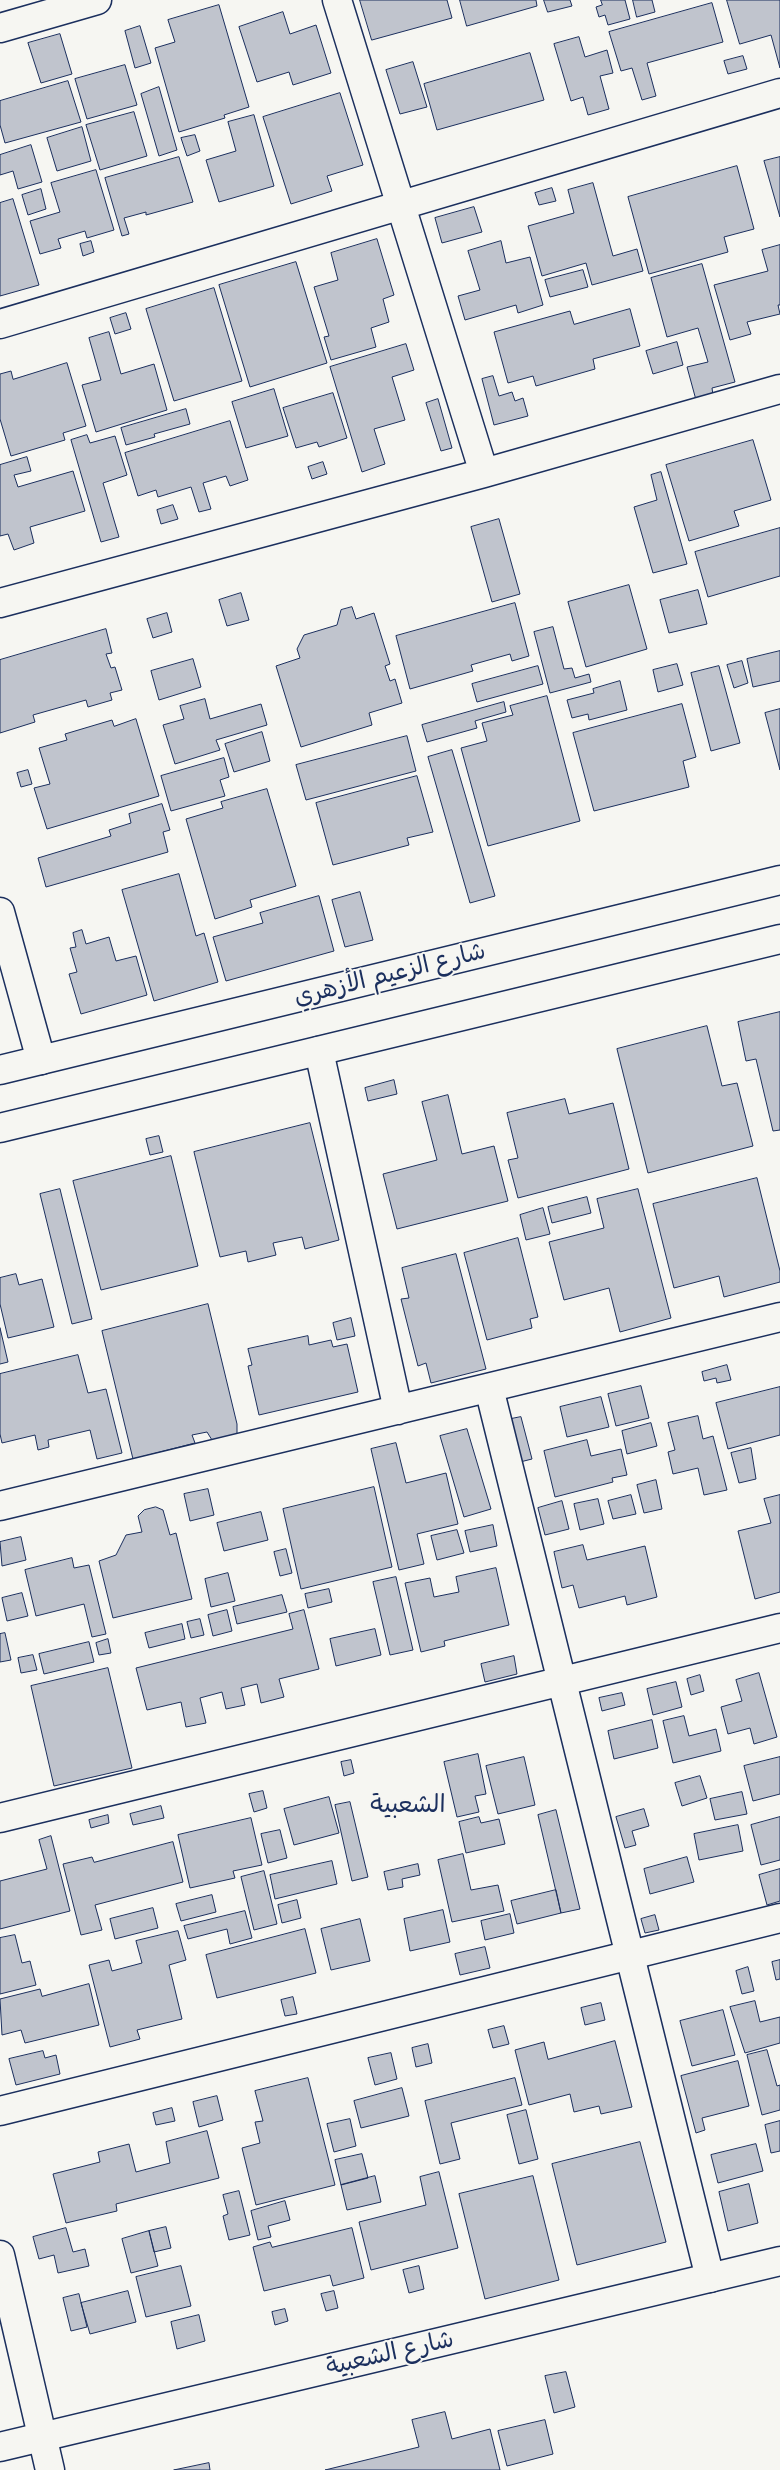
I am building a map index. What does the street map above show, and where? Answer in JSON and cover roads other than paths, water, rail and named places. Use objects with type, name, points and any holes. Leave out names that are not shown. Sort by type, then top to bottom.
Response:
[{"type":"street","points":[[0,28],[97,0]]},
{"type":"street","points":[[337,0],[402,203],[484,473]]},
{"type":"street","points":[[0,324],[402,203],[780,93]]},
{"type":"street","points":[[0,603],[778,396]]},
{"type":"street","name":"شارع الزعيم الأزهري","points":[[0,1070],[780,880]]},
{"type":"street","points":[[0,912],[41,1060]]},
{"type":"street","points":[[0,1128],[780,939]]},
{"type":"street","points":[[319,1050],[398,1410]]},
{"type":"street","points":[[0,1506],[780,1317]]},
{"type":"street","points":[[489,1388],[710,2278]]},
{"type":"street","points":[[0,1818],[780,1628]]},
{"type":"street","points":[[0,2111],[780,1918]]},
{"type":"street","points":[[0,2256],[50,2470]]},
{"type":"street","name":"شارع الشعبية","points":[[0,2447],[780,2261]]},
{"type":"district","name":"الشعبية","points":[[408,1805]]}]
